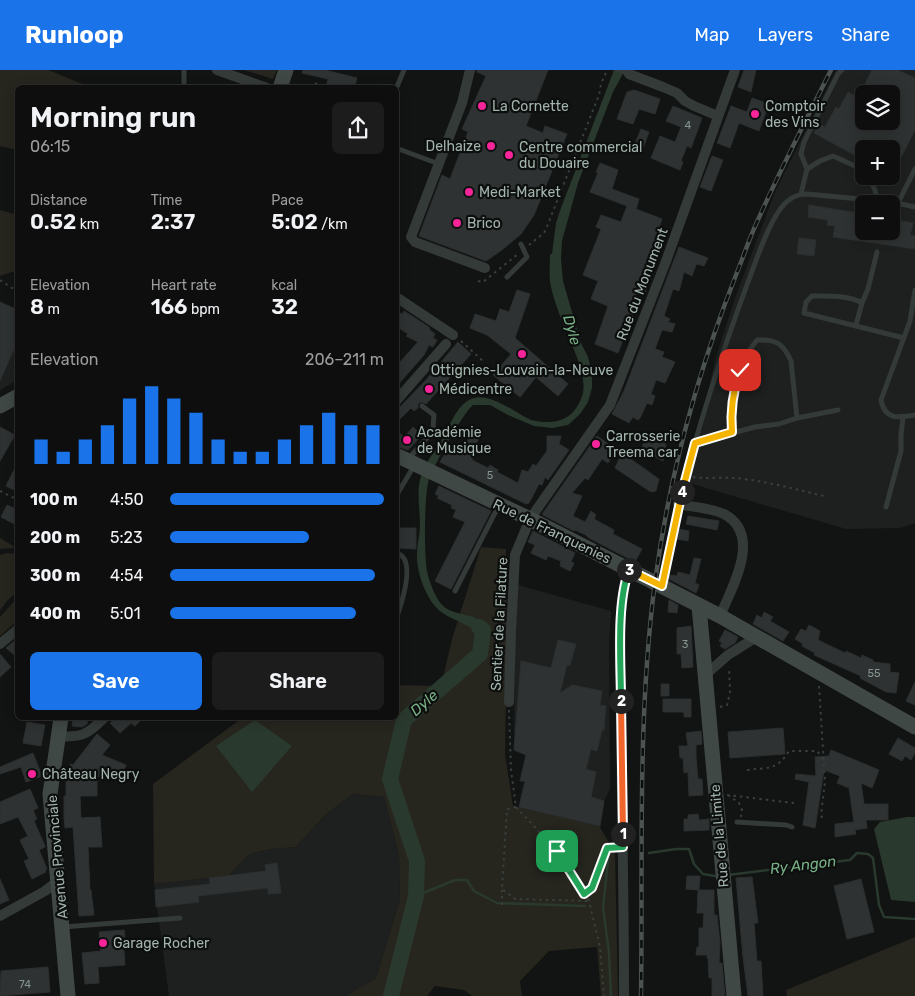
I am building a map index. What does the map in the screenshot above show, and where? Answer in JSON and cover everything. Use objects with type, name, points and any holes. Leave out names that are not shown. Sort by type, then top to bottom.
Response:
[{"type":"street","points":[[217,70],[259,85]]},
{"type":"street","points":[[281,85],[286,70]]},
{"type":"street","points":[[470,70],[462,103],[412,238],[415,242],[485,268]]},
{"type":"street","name":"Rue du Monument","points":[[530,519],[610,404],[666,264],[735,70]]},
{"type":"street","points":[[624,72],[677,93],[685,101],[718,116]]},
{"type":"street","points":[[399,299],[453,335]]},
{"type":"street","points":[[399,399],[409,393],[446,344]]},
{"type":"street","points":[[0,406],[15,398]]},
{"type":"street","name":"Rue de Franquenies","points":[[409,462],[530,519],[720,616],[915,727]]},
{"type":"street","points":[[678,504],[723,514],[734,522],[740,532],[744,545],[742,560],[720,616]]},
{"type":"street","name":"Sentier de la Filature","points":[[509,702],[515,555],[530,519]]},
{"type":"street","points":[[624,996],[620,646],[624,590],[629,570]]},
{"type":"street","name":"Rue de la Limite","points":[[699,606],[734,996]]},
{"type":"street","points":[[0,644],[15,632]]},
{"type":"street","points":[[704,676],[728,655],[758,636]]},
{"type":"street","name":"Avenue Provinciale","points":[[61,720],[50,794],[68,996]]},
{"type":"street","points":[[59,736],[78,737],[92,731],[102,720]]},
{"type":"street","points":[[0,916],[45,891],[58,881]]},
{"type":"lane","points":[[184,70],[184,85]]},
{"type":"lane","points":[[398,85],[404,70]]},
{"type":"lane","points":[[800,194],[807,169],[801,154],[804,142],[838,74],[842,70]]},
{"type":"lane","points":[[399,149],[439,164]]},
{"type":"lane","points":[[807,169],[833,156],[855,166]]},
{"type":"lane","points":[[900,199],[915,169]]},
{"type":"lane","points":[[662,586],[678,504],[695,443],[732,324],[761,246],[779,211],[788,200],[800,194],[855,198]]},
{"type":"lane","points":[[900,203],[915,207]]},
{"type":"lane","points":[[507,277],[527,257],[522,247]]},
{"type":"lane","points":[[856,325],[868,289],[877,252]]},
{"type":"lane","points":[[915,290],[910,321],[881,400],[883,409],[888,415],[904,417],[915,415]]},
{"type":"lane","points":[[862,303],[857,300],[836,297],[812,296],[806,302],[804,313],[904,338]]},
{"type":"lane","points":[[446,344],[453,335]]},
{"type":"lane","points":[[732,432],[732,394],[749,349],[758,340],[771,339],[779,344],[792,360],[797,418]]},
{"type":"lane","points":[[399,488],[409,462],[433,429],[434,415],[422,406]]},
{"type":"lane","points":[[695,443],[732,432],[779,424],[797,418],[838,410]]},
{"type":"lane","points":[[886,507],[901,451],[900,435],[904,417]]},
{"type":"lane","points":[[455,591],[499,505]]},
{"type":"lane","points":[[399,554],[403,557],[407,570],[404,594],[399,610]]},
{"type":"lane","points":[[737,822],[786,825],[792,828]]},
{"type":"lane","points":[[62,927],[180,918]]},
{"type":"path","points":[[478,281],[483,282],[522,247],[544,233],[599,95],[607,70]]},
{"type":"path","points":[[0,280],[15,290]]},
{"type":"path","points":[[453,335],[483,361]]},
{"type":"path","points":[[686,477],[734,478],[768,483],[824,496]]},
{"type":"path","points":[[0,491],[15,498]]},
{"type":"path","points":[[708,709],[726,705],[730,692],[728,655]]},
{"type":"path","points":[[818,671],[825,782],[821,815],[823,820]]},
{"type":"path","points":[[509,702],[511,770],[516,807],[557,851],[589,901],[600,947],[604,996]]},
{"type":"path","points":[[747,770],[769,768],[781,763],[789,751],[817,751],[823,759]]},
{"type":"path","points":[[716,794],[794,803]]},
{"type":"path","points":[[502,905],[507,809],[516,807]]},
{"type":"path","points":[[584,894],[592,888],[607,848],[623,847]]},
{"type":"path","points":[[502,890],[515,899],[589,901]]},
{"type":"shaded area","points":[[0,70],[48,70],[85,85],[15,85],[15,150],[0,146]]},
{"type":"shaded area","points":[[244,70],[277,70],[273,79]]},
{"type":"shaded area","points":[[836,70],[915,70],[915,523],[900,528],[846,529],[689,483],[715,360],[735,298],[775,192]]},
{"type":"shaded area","points":[[0,210],[15,214],[15,271],[0,276]]},
{"type":"shaded area","points":[[0,302],[15,309],[15,381],[0,390]]},
{"type":"shaded area","points":[[0,538],[15,547],[15,548],[0,549]]},
{"type":"shaded area","points":[[481,547],[506,549],[505,754],[513,806],[599,826],[615,852],[618,996],[601,996],[597,947],[549,951],[520,981],[522,996],[472,996],[464,990],[435,986],[427,996],[345,996],[376,978],[400,899],[399,855],[384,797],[353,794],[325,815],[296,847],[271,849],[250,854],[228,876],[154,884],[153,784],[239,720],[399,720],[399,685],[441,686],[452,639]]},
{"type":"shaded area","points":[[6,553],[15,554],[15,594],[0,610],[0,555]]},
{"type":"shaded area","points":[[518,585],[611,611],[609,644],[610,789],[604,801],[599,826],[525,781],[520,781],[526,755],[514,750],[515,642]]},
{"type":"shaded area","points":[[15,600],[15,623],[0,636],[0,617]]},
{"type":"shaded area","points":[[353,794],[384,797],[399,855],[400,899],[376,978],[345,996],[169,996],[154,884],[228,876],[250,854],[271,849],[296,847],[325,815]]},
{"type":"shaded area","points":[[915,937],[915,996],[787,996],[786,990]]},
{"type":"water","points":[[614,70],[625,70],[613,92],[578,183],[562,241],[563,281],[592,373],[592,388],[588,402],[580,414],[568,425],[553,428],[534,426],[490,405],[473,405],[449,440],[429,479],[427,487],[425,539],[429,579],[442,605],[450,611],[477,619],[489,629],[490,645],[478,647],[480,635],[436,607],[421,581],[417,555],[420,525],[418,494],[421,476],[459,409],[469,400],[476,397],[492,400],[531,420],[554,422],[572,413],[581,399],[583,381],[581,370],[553,296],[550,278],[550,254],[552,254],[556,223],[561,208]]},
{"type":"water","points":[[255,720],[292,746],[252,792],[216,746]]},
{"type":"water","points":[[915,817],[915,902],[891,900],[874,829],[880,822]]},
{"type":"building","points":[[303,70],[325,70],[357,78],[355,85],[326,85],[328,79],[302,73]]},
{"type":"building","name":"Centre commercial du Douaire","points":[[477,70],[548,70],[526,126],[543,133],[545,126],[567,134],[534,215],[521,234],[486,261],[419,236],[442,175],[450,179],[468,132],[462,129],[486,76],[477,72]]},
{"type":"building","points":[[744,70],[756,70],[751,92],[738,87]]},
{"type":"building","points":[[872,70],[898,70],[915,78],[915,130],[900,159],[900,140],[855,140],[855,155],[814,133],[818,124],[825,127],[836,107],[839,109],[848,92],[855,96],[855,130],[900,130],[900,85],[864,85]]},
{"type":"building","points":[[634,90],[660,99],[655,114],[639,109],[633,124],[617,119],[627,92]]},
{"type":"building","points":[[752,98],[769,104],[759,131],[739,123],[730,148],[717,143],[731,106],[747,112]]},
{"type":"building","points":[[673,106],[702,118],[691,148],[687,146],[681,161],[683,162],[680,170],[651,158],[660,136],[675,142],[681,127],[666,121]]},
{"type":"building","points":[[641,129],[649,132],[641,154],[632,151]]},
{"type":"building","points":[[712,156],[723,160],[711,191],[700,187]]},
{"type":"building","points":[[600,163],[618,170],[612,189],[639,199],[636,209],[662,219],[642,276],[650,279],[644,295],[635,291],[637,303],[618,353],[595,344],[608,306],[591,299],[598,281],[583,275],[601,229],[596,227],[601,215],[621,222],[627,206],[590,192]]},
{"type":"building","points":[[809,205],[855,213],[855,240],[900,240],[900,221],[913,223],[910,235],[915,236],[915,249],[833,237],[835,226],[827,225],[828,220],[808,217]]},
{"type":"building","points":[[799,238],[816,240],[814,256],[797,254]]},
{"type":"building","points":[[679,247],[708,258],[704,266],[696,265],[692,276],[684,272],[679,291],[673,289],[664,316],[670,319],[668,322],[675,324],[672,332],[662,330],[655,349],[664,352],[662,357],[675,362],[665,383],[656,380],[651,394],[655,396],[652,405],[647,403],[640,418],[638,420],[633,417],[629,423],[612,414],[624,391]]},
{"type":"building","points":[[517,290],[530,294],[515,338],[568,384],[558,396],[536,377],[520,397],[493,375],[511,354],[487,335],[470,328],[475,314],[496,321],[500,309],[509,312]]},
{"type":"building","points":[[0,302],[15,309],[15,347],[0,381]]},
{"type":"building","points":[[404,311],[429,327],[435,334],[433,338],[437,340],[433,347],[429,345],[424,355],[399,384],[399,362],[418,342],[406,336],[408,334],[399,328],[399,312],[402,314]]},
{"type":"building","points":[[458,342],[471,354],[426,404],[421,402],[418,404],[418,408],[414,411],[411,408],[399,420],[399,407],[425,381]]},
{"type":"building","points":[[0,427],[15,435],[0,461]]},
{"type":"building","name":"Académie de Musique","points":[[413,427],[422,435],[408,450],[399,447],[399,433],[404,437]]},
{"type":"building","points":[[472,432],[480,436],[476,444],[480,446],[472,460],[488,468],[490,465],[498,470],[497,472],[518,483],[522,470],[528,472],[533,464],[536,466],[547,451],[547,436],[561,436],[559,444],[569,450],[548,480],[545,477],[542,485],[539,484],[529,503],[526,504],[440,462],[450,445],[460,450],[463,443],[466,444]]},
{"type":"building","points":[[648,434],[666,444],[663,461],[641,449]]},
{"type":"building","points":[[597,436],[616,449],[608,463],[602,459],[588,480],[585,478],[572,493],[582,496],[573,516],[585,522],[591,511],[596,515],[594,519],[614,530],[613,534],[642,549],[635,562],[586,535],[543,515]]},
{"type":"building","points":[[622,453],[659,479],[656,491],[651,492],[615,468]]},
{"type":"building","points":[[15,468],[15,490],[6,486]]},
{"type":"building","points":[[439,486],[491,511],[451,589],[435,581],[465,522],[453,517],[456,510],[451,508],[452,505],[437,498],[439,496],[435,494]]},
{"type":"building","points":[[7,505],[15,509],[15,524],[1,517]]},
{"type":"building","points":[[688,516],[719,521],[717,530],[686,524]]},
{"type":"building","points":[[399,528],[416,528],[416,549],[399,548]]},
{"type":"building","points":[[678,529],[689,531],[688,541],[676,539]]},
{"type":"building","points":[[533,531],[575,553],[571,562],[574,563],[570,571],[560,566],[561,561],[548,556],[546,560],[531,553],[535,545],[528,542]]},
{"type":"building","points":[[694,558],[701,559],[695,583],[699,585],[696,593],[669,579],[669,575],[677,576],[678,572],[690,575]]},
{"type":"building","points":[[669,600],[678,605],[677,613],[668,612]]},
{"type":"building","points":[[764,612],[773,617],[770,621],[789,632],[783,641],[753,624],[757,615],[762,618]]},
{"type":"building","points":[[809,625],[820,631],[818,640],[845,653],[846,651],[861,658],[862,655],[873,660],[873,662],[890,664],[890,672],[899,673],[896,693],[886,692],[860,678],[861,676],[814,655],[815,653],[802,646],[803,644],[795,639],[801,629],[806,631]]},
{"type":"building","points":[[691,626],[693,667],[682,668],[681,654],[677,654],[677,628]]},
{"type":"building","points":[[725,630],[738,637],[735,643],[725,649],[720,646],[722,643],[719,641]]},
{"type":"building","points":[[15,640],[15,656],[6,648]]},
{"type":"building","points":[[558,640],[576,644],[570,665],[567,665],[566,668],[560,693],[572,685],[602,691],[600,705],[606,706],[604,730],[602,730],[597,751],[591,749],[586,769],[596,772],[591,797],[604,801],[600,826],[519,807],[525,781],[520,781],[526,755],[514,750],[521,661],[551,668]]},
{"type":"building","points":[[0,654],[11,667],[0,677]]},
{"type":"building","points":[[915,682],[915,705],[906,701]]},
{"type":"building","points":[[661,684],[669,684],[669,696],[661,696]]},
{"type":"building","points":[[663,699],[691,699],[691,717],[684,717],[684,712],[663,712]]},
{"type":"building","points":[[73,720],[88,720],[87,724],[82,727],[72,726]]},
{"type":"building","points":[[114,720],[141,720],[135,726],[131,723],[120,733],[110,723]]},
{"type":"building","points":[[27,722],[45,725],[41,746],[23,743]]},
{"type":"building","points":[[783,728],[785,754],[730,758],[728,732]]},
{"type":"building","points":[[701,731],[702,744],[696,745],[696,757],[698,779],[702,779],[703,795],[689,796],[688,772],[684,773],[683,758],[680,758],[679,746],[688,746],[686,733]]},
{"type":"building","points":[[97,734],[110,745],[102,755],[126,765],[122,775],[109,770],[104,779],[97,776],[97,796],[80,796],[81,818],[100,817],[102,847],[88,847],[90,890],[94,915],[79,916],[73,827],[65,828],[64,818],[66,774],[71,764],[73,765]]},
{"type":"building","points":[[898,738],[915,748],[915,753],[911,760],[905,756],[902,761],[889,754]]},
{"type":"building","points":[[831,750],[879,770],[872,788],[861,783],[864,804],[888,804],[888,820],[866,820],[867,828],[855,830],[856,834],[835,837],[835,824],[854,822],[849,788],[837,783],[840,776],[824,770],[815,828],[803,825],[809,782],[795,779],[796,774],[816,776],[815,757],[829,756]]},
{"type":"building","points":[[33,753],[42,776],[26,782],[21,767],[0,774],[0,767]]},
{"type":"building","points":[[30,789],[38,808],[33,810],[37,819],[34,821],[45,846],[39,850],[47,869],[45,870],[46,872],[32,879],[24,861],[29,859],[20,840],[28,836],[18,817],[0,824],[0,802]]},
{"type":"building","points":[[698,814],[699,820],[709,819],[709,830],[684,831],[684,819],[688,819],[688,815]]},
{"type":"building","points":[[277,863],[281,893],[268,894],[268,888],[198,896],[199,902],[156,907],[155,890],[210,884],[209,878],[266,871],[265,865]]},
{"type":"building","points":[[687,876],[700,876],[699,890],[686,889]]},
{"type":"building","points":[[752,877],[758,923],[754,923],[757,961],[761,961],[763,996],[748,996],[743,957],[736,878]]},
{"type":"building","points":[[0,879],[9,900],[0,904]]},
{"type":"building","points":[[861,879],[874,932],[847,939],[834,886]]},
{"type":"building","points":[[698,890],[714,890],[714,915],[717,915],[720,943],[719,963],[722,963],[725,996],[712,996],[712,978],[709,978],[707,955],[696,955],[697,947],[699,947],[699,928],[703,928],[704,913],[697,913]]},
{"type":"building","points":[[124,930],[125,965],[98,967],[99,983],[85,984],[82,953],[101,951],[99,932]]},
{"type":"building","points":[[48,967],[50,992],[0,996],[1,971]]},
{"type":"waterway","name":"Dyle","points":[[391,996],[416,896],[417,861],[390,779],[404,720],[480,654],[483,630],[479,627]]},
{"type":"waterway","name":"Ry Angon","points":[[649,853],[689,849],[694,864],[703,874],[715,876]]},
{"type":"waterway","points":[[609,852],[603,907],[609,953],[611,996]]},
{"type":"waterway","name":"Ry Angon","points":[[728,875],[850,860],[857,853],[868,854],[873,858],[879,905],[884,917],[915,919]]},
{"type":"waterway","name":"Ry Angon","points":[[416,896],[455,880],[467,880],[474,891],[497,903],[585,906]]},
{"type":"railway","points":[[641,996],[643,737],[649,633],[661,543],[676,465],[709,350],[754,228],[831,70]]},
{"type":"place","name":"La Cornette","points":[[482,106]]},
{"type":"place","name":"Comptoir des Vins","points":[[755,114]]},
{"type":"place","name":"Delhaize","points":[[491,146]]},
{"type":"place","name":"Centre commercial du Douaire","points":[[509,155]]},
{"type":"place","name":"Medi-Market","points":[[469,192]]},
{"type":"place","name":"Brico","points":[[457,223]]},
{"type":"place","name":"Ottignies-Louvain-la-Neuve","points":[[522,354]]},
{"type":"place","name":"Médicentre","points":[[429,389]]},
{"type":"place","name":"Académie de Musique","points":[[407,440]]},
{"type":"place","name":"Carrosserie Treema car","points":[[596,444]]},
{"type":"place","name":"Château Negry","points":[[32,774]]},
{"type":"place","name":"Garage Rocher","points":[[103,943]]},
{"type":"route","points":[[557,851],[584,894],[592,888],[607,848],[623,847],[620,646],[624,590],[629,570],[662,586],[670,554],[678,504],[695,443],[732,432],[732,394],[740,370]]}]
